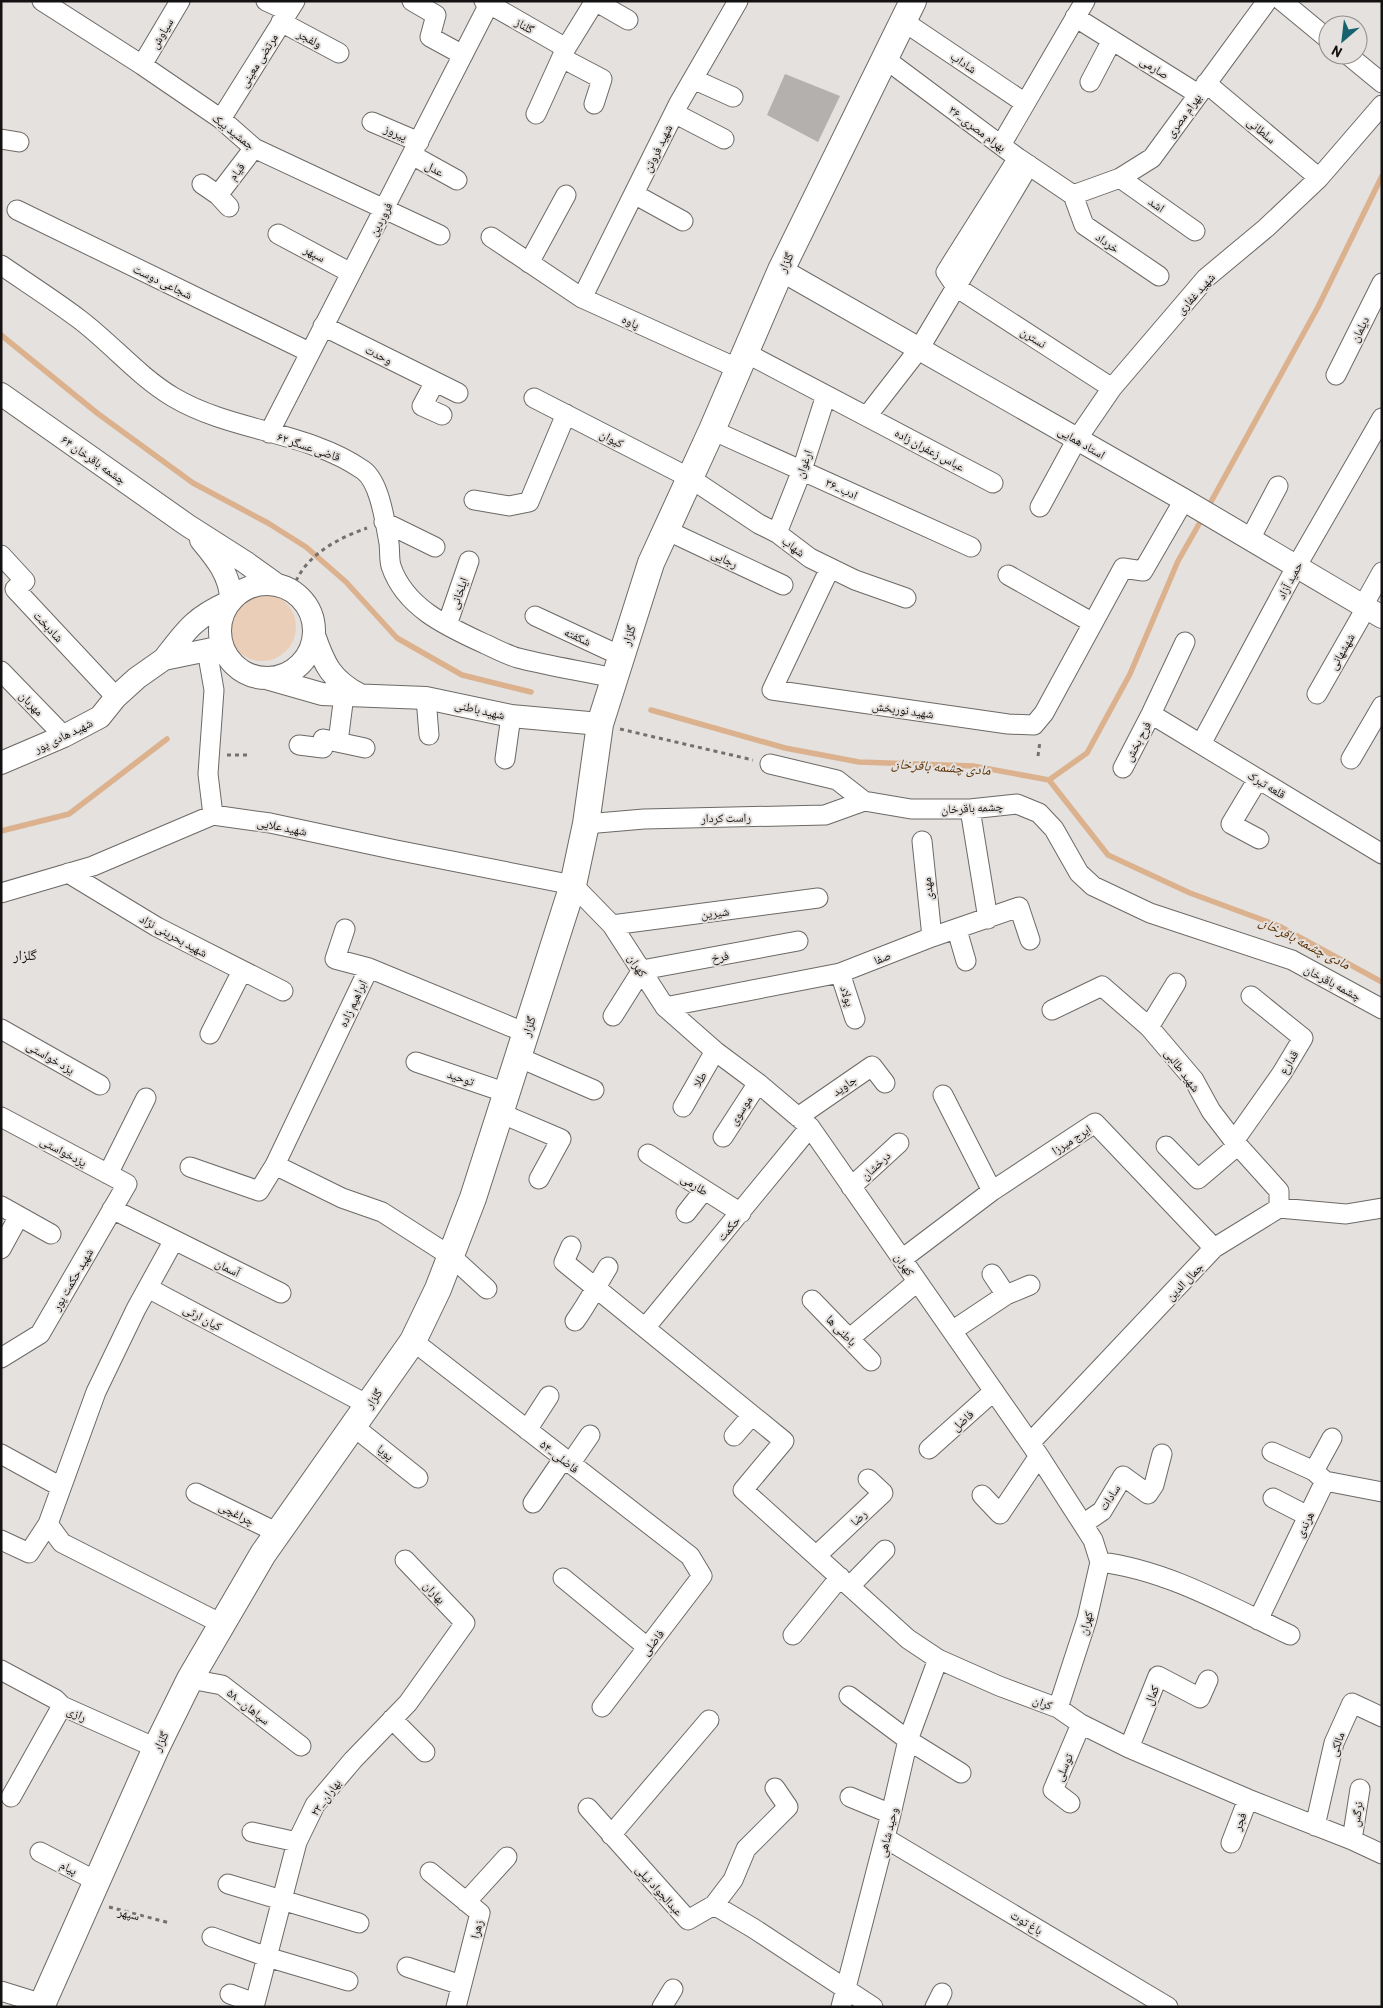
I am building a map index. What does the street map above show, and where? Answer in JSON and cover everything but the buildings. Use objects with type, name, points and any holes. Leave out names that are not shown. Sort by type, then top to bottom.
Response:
[{"type":"main road","name":"گلزار","points":[[42,2005],[156,1748],[190,1679],[263,1554],[413,1341],[452,1257],[474,1198],[573,884],[586,824],[600,724],[651,563],[712,430],[781,270],[910,8]]},
{"type":"street","name":"جمشید بیک","points":[[42,1],[142,64],[221,118],[254,148],[440,235]]},
{"type":"street","name":"سیاوش","points":[[142,64],[180,1]]},
{"type":"street","name":"ولفجر","points":[[266,1],[288,12],[339,53]]},
{"type":"street","points":[[412,1],[436,15],[430,37],[463,55]]},
{"type":"street","points":[[536,114],[564,53],[595,1],[628,20]]},
{"type":"street","name":"شهید فروتن","points":[[582,298],[674,113],[738,1]]},
{"type":"street","name":"بهرام مصری","points":[[1073,195],[1120,178],[1152,158],[1267,1]]},
{"type":"street","points":[[1282,1],[1318,31]]},
{"type":"street","name":"فروردین","points":[[269,433],[309,352],[416,149],[487,3]]},
{"type":"street","name":"گلناز","points":[[487,3],[602,79],[594,104]]},
{"type":"street","name":"شاداب","points":[[910,8],[1026,103]]},
{"type":"street","points":[[1001,145],[1080,9]]},
{"type":"street","name":"صارمی","points":[[1080,9],[1112,40],[1202,89]]},
{"type":"street","name":"مرتضی معینی","points":[[221,118],[288,12]]},
{"type":"street","points":[[1090,82],[1112,40]]},
{"type":"street","name":"۳۶_بهرام مصری","points":[[884,58],[1001,145],[1073,195]]},
{"type":"street","points":[[1360,65],[1382,83]]},
{"type":"street","points":[[693,79],[733,97]]},
{"type":"street","name":"سلطانی","points":[[1202,89],[1319,178]]},
{"type":"street","name":"شهید غفاری","points":[[1040,507],[1077,439],[1112,388],[1206,278],[1266,228],[1319,178],[1382,106]]},
{"type":"street","points":[[674,113],[724,138]]},
{"type":"street","name":"پیروز","points":[[372,122],[416,149]]},
{"type":"street","name":"قیام","points":[[202,184],[224,201],[254,148]]},
{"type":"street","name":"عدل","points":[[416,149],[457,180]]},
{"type":"street","points":[[867,416],[919,349],[956,287],[1024,161]]},
{"type":"street","name":"اشد","points":[[1120,178],[1195,231]]},
{"type":"street","points":[[634,194],[683,221]]},
{"type":"street","points":[[528,262],[566,195]]},
{"type":"street","name":"خرداد","points":[[1073,195],[1084,225],[1159,276]]},
{"type":"street","name":"شجاعی دوست","points":[[17,210],[309,352]]},
{"type":"street","name":"سپهر","points":[[278,234],[351,273]]},
{"type":"street","name":"پاوه","points":[[491,237],[582,298],[742,361]]},
{"type":"street","name":"قاضی عسگر ۶۲","points":[[1,265],[80,319],[143,375],[172,397],[202,411],[298,441],[344,458],[366,472],[375,482],[391,566],[405,592],[424,612],[516,658],[618,667]]},
{"type":"street","name":"استاد همایی","points":[[781,270],[1184,500],[1370,610]]},
{"type":"street","name":"دیلمان","points":[[1336,375],[1382,283]]},
{"type":"street","name":"نسترن","points":[[956,287],[1112,388]]},
{"type":"street","name":"وحدت","points":[[323,326],[458,393]]},
{"type":"street","name":"عباس زعفران زاده","points":[[742,361],[826,395],[993,483]]},
{"type":"street","points":[[435,382],[422,406],[442,415]]},
{"type":"street","name":"چشمه باقرخان ۶۴","points":[[1,394],[187,525]]},
{"type":"street","name":"ارغوان","points":[[777,533],[802,470],[826,395]]},
{"type":"street","name":"کیوان","points":[[534,398],[690,478]]},
{"type":"street","points":[[474,500],[509,506],[529,502],[566,414]]},
{"type":"street","name":"حمید آزاد","points":[[1201,744],[1296,566],[1382,418]]},
{"type":"street","name":"۳۶_ادب","points":[[712,430],[971,548]]},
{"type":"street","name":"شهاب","points":[[690,478],[759,524],[777,533],[810,558],[855,580],[906,598]]},
{"type":"street","points":[[1245,536],[1278,486]]},
{"type":"street","points":[[1008,575],[1093,622],[1123,568],[1143,571],[1184,500]]},
{"type":"street","points":[[384,522],[435,547]]},
{"type":"street","points":[[187,525],[245,562],[276,585],[290,591],[301,599],[313,622],[314,635],[324,662],[332,674],[353,695],[338,742]]},
{"type":"street","points":[[1,893],[94,866],[213,814],[208,774],[215,649],[222,616],[230,601],[227,577],[213,555],[187,525]]},
{"type":"street","name":"رجایی","points":[[666,530],[783,586]]},
{"type":"street","name":"شادبخت","points":[[1,555],[25,581],[15,589],[116,698]]},
{"type":"street","name":"ایلخانی","points":[[447,625],[470,561]]},
{"type":"street","name":"شهید نوربخش","points":[[830,568],[772,690],[1008,724],[1034,725],[1044,713],[1093,622]]},
{"type":"street","name":"شهشهانی","points":[[1317,694],[1370,610],[1382,572]]},
{"type":"street","points":[[164,659],[189,626],[209,611],[230,601],[252,586],[276,585]]},
{"type":"street","name":"شکفته","points":[[536,616],[618,667]]},
{"type":"street","points":[[215,649],[239,670],[252,676],[266,678],[280,676],[293,670],[303,661],[311,648],[314,635]]},
{"type":"street","name":"فرح بخش","points":[[1123,768],[1152,714],[1185,642]]},
{"type":"street","name":"شهید هادی پور","points":[[1,763],[64,736],[100,717],[137,678],[164,659],[215,649]]},
{"type":"street","name":"مهربان","points":[[1,671],[64,736]]},
{"type":"street","name":"شهید باطنی","points":[[266,678],[322,694],[426,698],[511,716],[600,724]]},
{"type":"street","points":[[426,698],[429,735]]},
{"type":"street","points":[[1351,759],[1382,706]]},
{"type":"street","name":"قلعه تبرک","points":[[1152,714],[1382,854]]},
{"type":"street","points":[[505,759],[511,716]]},
{"type":"street","points":[[299,745],[323,748],[323,739],[365,748]]},
{"type":"street","name":"چشمه باقرخان","points":[[770,764],[837,780],[864,801],[910,809],[970,809],[1017,804],[1039,813],[1054,829],[1079,873],[1093,886],[1150,914],[1292,960],[1382,1009]]},
{"type":"street","points":[[1258,779],[1231,824],[1259,839]]},
{"type":"street","name":"راست کردار","points":[[586,824],[644,819],[825,815],[864,801]]},
{"type":"street","points":[[970,809],[988,919]]},
{"type":"street","name":"شهید علایی","points":[[213,814],[270,823],[396,850],[573,884]]},
{"type":"street","name":"مهدی","points":[[922,842],[932,937]]},
{"type":"street","name":"شهید بحرینی نژاد","points":[[68,873],[157,927],[283,991]]},
{"type":"street","name":"کهران","points":[[573,884],[612,925],[665,1006],[715,1052],[758,1083],[804,1122],[852,1187],[994,1391],[1093,1540],[1100,1562],[1087,1619],[1058,1708]]},
{"type":"street","name":"شیرین","points":[[612,925],[818,898]]},
{"type":"street","name":"صفا","points":[[665,1006],[840,973],[932,937],[957,930],[1019,907],[1030,940]]},
{"type":"street","points":[[345,929],[335,959],[369,968]]},
{"type":"street","points":[[957,930],[966,961]]},
{"type":"street","name":"فرخ","points":[[642,970],[798,941]]},
{"type":"street","name":"ابراهیم زاده","points":[[190,1167],[259,1191],[275,1165],[369,968],[526,1033]]},
{"type":"street","points":[[613,1016],[642,970]]},
{"type":"street","points":[[210,1034],[242,971]]},
{"type":"street","name":"پولاد","points":[[840,973],[855,1019]]},
{"type":"street","points":[[1149,1028],[1176,983]]},
{"type":"street","name":"شهید طالبی","points":[[1052,1010],[1102,986],[1149,1028],[1194,1080],[1211,1111],[1236,1144],[1279,1191],[1279,1208]]},
{"type":"street","name":"قدارع","points":[[1236,1144],[1303,1038],[1251,996]]},
{"type":"street","name":"یزد خواستی","points":[[1,1029],[100,1085]]},
{"type":"street","name":"طلا","points":[[683,1107],[715,1052]]},
{"type":"street","points":[[518,1057],[594,1090]]},
{"type":"street","name":"توحید","points":[[416,1062],[503,1103],[561,1138],[539,1179]]},
{"type":"street","name":"جاوید","points":[[804,1122],[872,1066],[885,1083]]},
{"type":"street","name":"موسوی","points":[[723,1137],[758,1083]]},
{"type":"street","points":[[943,1095],[992,1191]]},
{"type":"street","points":[[108,1174],[146,1098]]},
{"type":"street","name":"یزدخواستی","points":[[1,1117],[127,1184]]},
{"type":"street","name":"حکمت","points":[[645,1328],[741,1213],[804,1122]]},
{"type":"street","name":"ایرج میرزا","points":[[902,1259],[992,1191],[1095,1123],[1214,1248]]},
{"type":"street","name":"درخشان","points":[[852,1187],[899,1143]]},
{"type":"street","points":[[1166,1146],[1198,1179],[1236,1144]]},
{"type":"street","name":"طارمی","points":[[648,1154],[741,1213]]},
{"type":"street","points":[[275,1165],[342,1198],[382,1212],[452,1257],[487,1289]]},
{"type":"street","name":"شهید حکمت پور","points":[[1,1358],[40,1334],[127,1184]]},
{"type":"street","points":[[686,1213],[704,1190]]},
{"type":"street","points":[[1,1206],[52,1234]]},
{"type":"street","points":[[1279,1208],[1346,1214],[1382,1208]]},
{"type":"street","name":"جمال الدین","points":[[982,1495],[1000,1514],[1034,1450],[1214,1248],[1279,1208]]},
{"type":"street","points":[[1,1540],[29,1553],[48,1524],[96,1392],[174,1240],[112,1209]]},
{"type":"street","points":[[1,1249],[19,1216]]},
{"type":"street","name":"آسمان","points":[[174,1240],[281,1293]]},
{"type":"street","points":[[571,1246],[564,1262],[752,1415],[734,1436]]},
{"type":"street","points":[[575,1321],[591,1298],[608,1267]]},
{"type":"street","points":[[992,1274],[1006,1295]]},
{"type":"street","points":[[850,1338],[917,1282]]},
{"type":"street","points":[[952,1331],[1006,1295],[1030,1285]]},
{"type":"street","name":"کیان ارثی","points":[[148,1288],[361,1416]]},
{"type":"street","name":"باطنی ها","points":[[812,1300],[872,1361]]},
{"type":"street","name":"۵۴_فاضلی","points":[[413,1341],[690,1556],[702,1576]]},
{"type":"street","name":"فاضل","points":[[929,1449],[994,1391]]},
{"type":"street","points":[[527,1430],[549,1396]]},
{"type":"street","name":"کران","points":[[752,1415],[784,1441],[743,1490],[908,1639],[938,1659],[999,1686],[1058,1708],[1081,1724],[1129,1748],[1382,1854]]},
{"type":"street","name":"پویا","points":[[361,1416],[418,1478]]},
{"type":"street","points":[[533,1503],[590,1435]]},
{"type":"street","name":"هرندی","points":[[1258,1620],[1308,1516],[1332,1438]]},
{"type":"street","points":[[1272,1452],[1320,1476],[1382,1492]]},
{"type":"street","points":[[1,1454],[61,1487]]},
{"type":"street","name":"سادات","points":[[1083,1524],[1102,1511],[1123,1476],[1148,1494],[1154,1485],[1162,1454]]},
{"type":"street","name":"رضا","points":[[816,1556],[883,1493],[868,1478]]},
{"type":"street","name":"چراغچی","points":[[196,1492],[278,1534]]},
{"type":"street","points":[[1273,1498],[1308,1516]]},
{"type":"street","points":[[48,1524],[62,1542],[222,1624]]},
{"type":"street","points":[[793,1635],[845,1582],[885,1550]]},
{"type":"street","name":"بهاران","points":[[405,1560],[465,1623]]},
{"type":"street","points":[[1100,1562],[1122,1565],[1169,1579],[1290,1635]]},
{"type":"street","name":"فاضلی","points":[[602,1707],[702,1576]]},
{"type":"street","points":[[563,1578],[647,1647]]},
{"type":"street","name":"۲۳_بهاران","points":[[254,2005],[297,1842],[316,1805],[353,1760],[408,1703],[465,1623]]},
{"type":"street","name":"وحید شاهی","points":[[844,1998],[892,1814],[908,1740],[938,1659]]},
{"type":"street","name":"رازی","points":[[1,1670],[56,1699],[62,1706],[156,1748]]},
{"type":"street","name":"کمال","points":[[1129,1748],[1158,1676],[1200,1698],[1208,1680]]},
{"type":"street","name":"۵۸ _سپاهان","points":[[190,1679],[222,1685],[301,1746]]},
{"type":"street","points":[[849,1696],[908,1740],[962,1773]]},
{"type":"street","name":"مالکی","points":[[1315,1826],[1334,1743],[1352,1703],[1380,1711]]},
{"type":"street","points":[[11,1797],[62,1706]]},
{"type":"street","points":[[392,1719],[425,1752]]},
{"type":"street","points":[[611,1835],[709,1720]]},
{"type":"street","name":"توسلی","points":[[1070,1803],[1053,1790],[1081,1724]]},
{"type":"street","points":[[775,1788],[788,1807],[746,1849],[733,1880],[714,1905],[753,1928],[844,1998],[873,2007]]},
{"type":"street","name":"نرگس","points":[[1352,1840],[1360,1789]]},
{"type":"street","points":[[850,1797],[892,1814]]},
{"type":"street","name":"فجر","points":[[1230,1843],[1248,1799]]},
{"type":"street","name":"عبدالجواد نیلی","points":[[588,1808],[688,1920],[714,1905]]},
{"type":"street","points":[[252,1832],[297,1842]]},
{"type":"street","name":"باغ توت","points":[[886,1838],[1168,2007]]},
{"type":"street","name":"پیام","points":[[40,1852],[93,1892]]},
{"type":"street","points":[[466,1902],[507,1857]]},
{"type":"street","name":"زهرا","points":[[430,1872],[480,1913],[456,2007]]},
{"type":"street","points":[[228,1884],[359,1923]]},
{"type":"street","points":[[212,1938],[267,1958],[348,1980]]},
{"type":"street","points":[[407,1967],[461,1985]]},
{"type":"street","points":[[662,2007],[673,1989]]},
{"type":"street","points":[[1,1990],[42,2005]]},
{"type":"street","points":[[230,1994],[254,2005]]},
{"type":"path","points":[[301,570],[330,544],[384,522]]},
{"type":"path","points":[[600,724],[770,764]]},
{"type":"path","name":"سپهر","points":[[93,1892],[170,1923]]},
{"type":"shaded area","points":[[262,593],[275,596],[286,603],[293,614],[296,627],[293,640],[286,651],[275,658],[262,661],[249,658],[238,651],[231,640],[228,627],[231,614],[238,603],[249,596]]},
{"type":"waterway","points":[[1207,509],[1318,307],[1382,176]]},
{"type":"waterway","points":[[1,335],[97,413],[193,483],[268,523],[306,547],[346,582],[397,638],[462,675],[531,692]]},
{"type":"waterway","points":[[1049,780],[1087,753],[1130,674],[1178,561],[1203,517]]},
{"type":"waterway","name":"مادی چشمه باقرخان","points":[[651,710],[785,748],[859,762],[973,766],[1049,780],[1108,855],[1190,893],[1279,926],[1382,982]]},
{"type":"waterway","points":[[1,831],[69,814],[167,739]]},
{"type":"district","name":"گلزار","points":[[25,954]]}]
